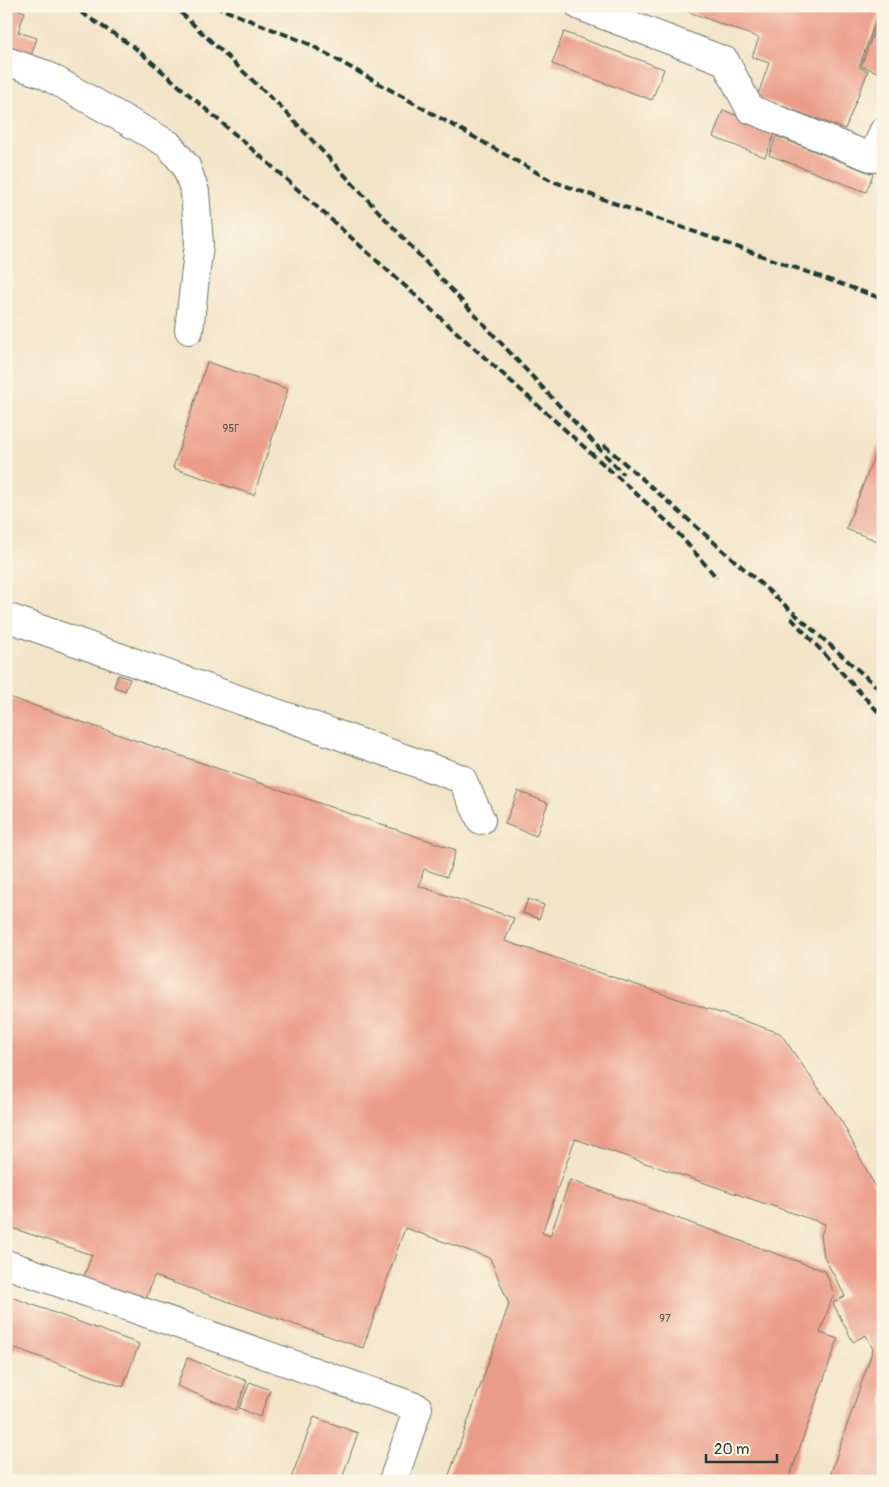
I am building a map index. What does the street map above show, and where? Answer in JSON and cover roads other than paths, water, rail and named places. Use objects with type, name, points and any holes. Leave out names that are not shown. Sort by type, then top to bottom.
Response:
[{"type":"lane","points":[[580,6],[725,61],[750,110],[873,158],[883,132]]},
{"type":"lane","points":[[6,61],[44,74],[168,144],[186,166],[195,192],[198,244],[189,330]]},
{"type":"lane","points":[[6,617],[462,778],[481,820]]},
{"type":"lane","points":[[6,1264],[418,1408],[394,1481]]},
{"type":"railway","points":[[71,6],[134,47],[267,162],[671,525],[717,578]]},
{"type":"railway","points":[[171,6],[179,11],[284,110],[623,474]]},
{"type":"railway","points":[[214,6],[309,44],[552,181],[883,299]]},
{"type":"railway","points":[[604,445],[883,692]]},
{"type":"railway","points":[[791,618],[883,717]]}]
